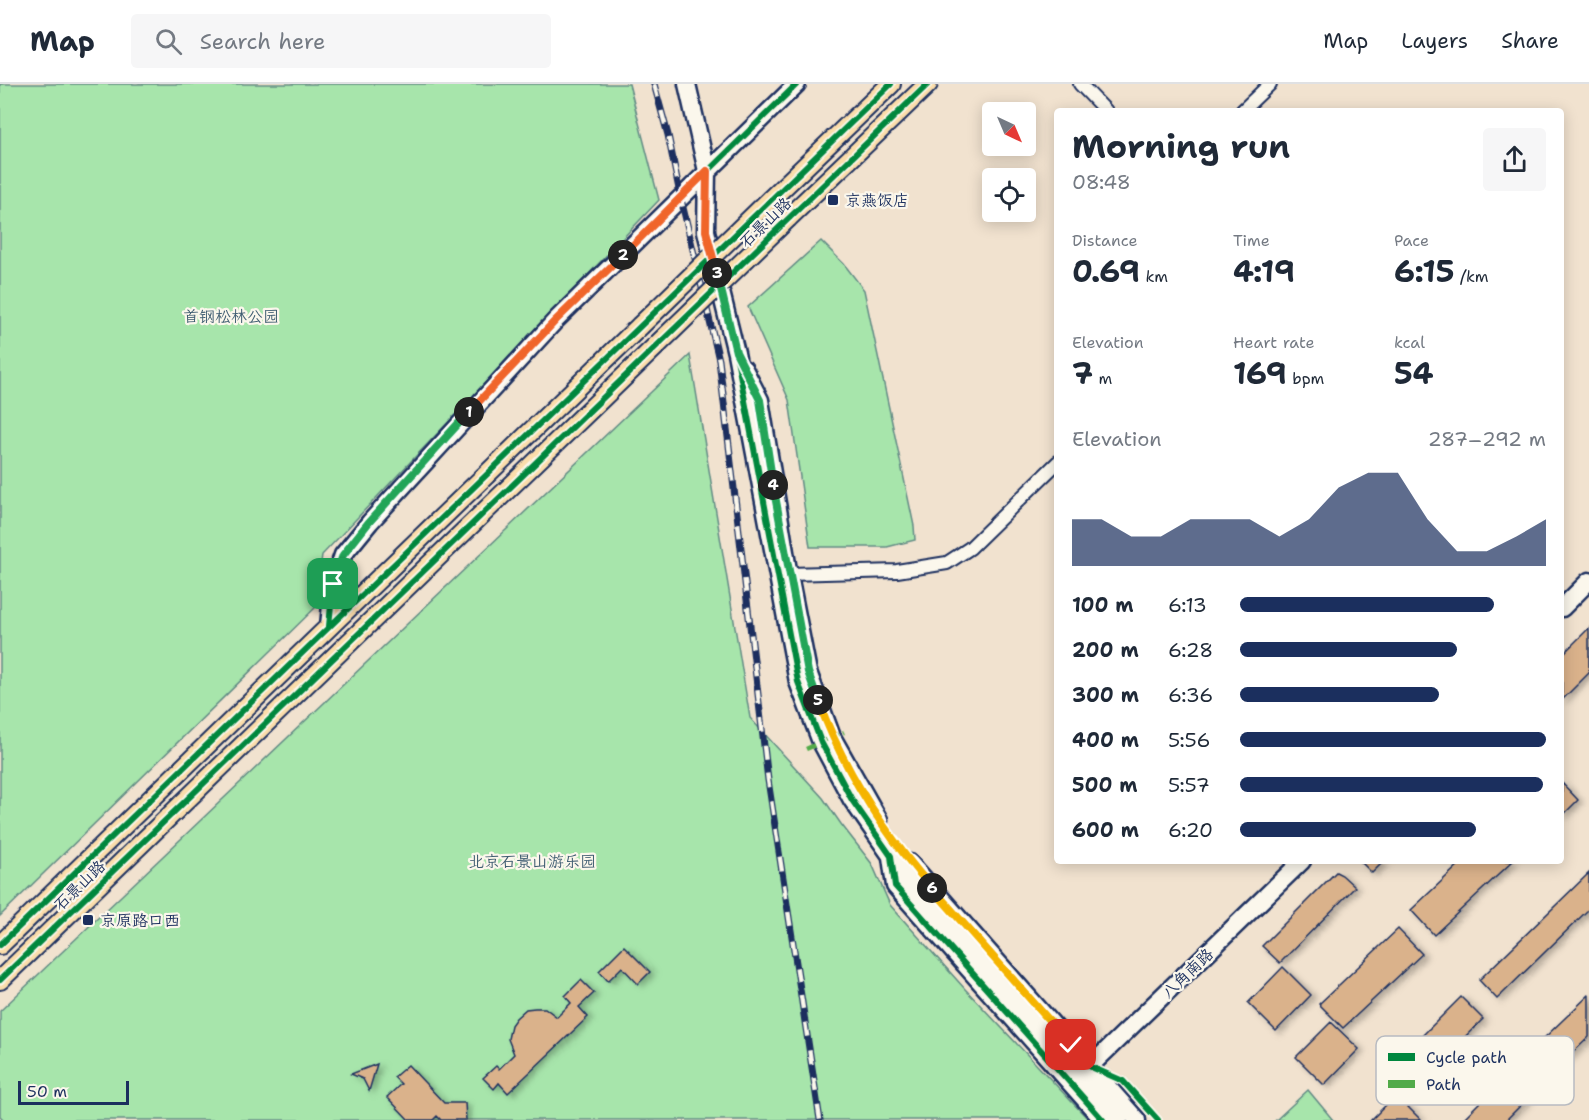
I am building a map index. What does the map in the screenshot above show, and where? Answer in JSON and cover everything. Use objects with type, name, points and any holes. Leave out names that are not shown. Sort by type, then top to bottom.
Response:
[{"type":"main road","name":"石景山路","points":[[0,945],[891,84]]},
{"type":"main road","name":"石景山路","points":[[0,980],[928,84]]},
{"type":"street","points":[[687,84],[707,171],[706,231],[736,352],[798,682],[821,742],[852,800],[891,856],[1119,1120]]},
{"type":"street","points":[[329,626],[333,584],[343,555],[369,522],[556,320],[797,84]]},
{"type":"street","points":[[1080,84],[1103,108]]},
{"type":"street","points":[[1245,108],[1270,84]]},
{"type":"street","points":[[736,352],[760,400],[808,672],[832,737],[873,813],[907,859],[1080,1075],[1103,1120]]},
{"type":"street","points":[[789,574],[897,571],[947,563],[970,548],[1054,466]]},
{"type":"street","points":[[1564,606],[1589,581]]},
{"type":"street","name":"八角南路","points":[[1080,1075],[1299,864]]},
{"type":"street","points":[[1080,1075],[1137,1120]]},
{"type":"green space","name":"首钢松林公园","points":[[0,84],[629,84],[659,200],[322,555],[315,608],[0,916]]},
{"type":"green space","points":[[821,241],[844,264],[864,290],[914,526],[915,540],[887,547],[810,547],[789,400],[748,307]]},
{"type":"green space","name":"北京石景山游乐园","points":[[690,355],[750,718],[823,798],[872,864],[890,905],[965,989],[1089,1120],[4,1120],[0,1116],[0,1011]]},
{"type":"green space","points":[[1308,1090],[1333,1120],[1276,1120]]},
{"type":"building","points":[[1589,628],[1589,673],[1564,698],[1564,653]]},
{"type":"building","points":[[1564,785],[1578,800],[1564,814]]},
{"type":"building","points":[[1363,864],[1381,864],[1372,873]]},
{"type":"building","points":[[1460,864],[1510,864],[1434,935],[1411,910]]},
{"type":"building","points":[[1336,872],[1355,887],[1280,963],[1262,946]]},
{"type":"building","points":[[1589,873],[1589,909],[1497,999],[1479,980]]},
{"type":"building","points":[[1398,929],[1422,954],[1343,1028],[1319,1004]]},
{"type":"building","points":[[624,946],[650,972],[638,984],[622,967],[608,981],[599,971]]},
{"type":"building","points":[[1283,967],[1311,995],[1276,1031],[1248,1003]]},
{"type":"building","points":[[581,980],[594,993],[579,1007],[588,1017],[508,1093],[499,1083],[494,1089],[483,1078],[496,1066],[499,1069],[514,1054],[508,1039],[511,1025],[516,1018],[526,1009],[535,1008],[545,1008],[557,1017],[571,1003],[565,996]]},
{"type":"building","points":[[1589,995],[1589,1037],[1574,1051],[1574,1036],[1546,1036]]},
{"type":"building","points":[[1461,997],[1483,1019],[1466,1036],[1422,1036]]},
{"type":"building","points":[[1331,1022],[1359,1049],[1324,1085],[1296,1057]]},
{"type":"building","points":[[377,1064],[369,1091],[363,1079],[351,1074]]},
{"type":"building","points":[[408,1065],[444,1103],[465,1103],[466,1120],[441,1120],[437,1116],[433,1120],[409,1120],[387,1097],[401,1084],[394,1077]]},
{"type":"building","points":[[1386,1105],[1406,1105],[1421,1120],[1371,1120]]},
{"type":"building","points":[[1477,1105],[1521,1105],[1506,1120],[1462,1120]]},
{"type":"railway","points":[[654,84],[668,135],[719,360],[768,780],[820,1120]]},
{"type":"marked path","points":[[806,749],[844,732]]},
{"type":"cycle path","points":[[329,626],[333,584],[343,555],[370,522],[556,320],[797,84]]},
{"type":"cycle path","points":[[0,945],[891,84]]},
{"type":"cycle path","points":[[0,980],[928,84]]},
{"type":"cycle path","points":[[707,171],[706,231],[736,353],[798,682],[821,742],[852,800],[891,856],[895,886],[1103,1120]]},
{"type":"cycle path","points":[[744,369],[760,400],[788,570],[808,672],[832,737],[873,813],[907,859],[1089,1066],[1123,1081],[1158,1120]]},
{"type":"place","name":"京燕饭店","points":[[833,200]]},
{"type":"place","name":"京原路口西","points":[[88,920]]},
{"type":"route","points":[[333,584],[343,555],[369,522],[556,320],[707,171],[706,231],[736,352],[760,400],[788,570],[808,672],[832,737],[873,813],[907,859],[1071,1045]]}]
